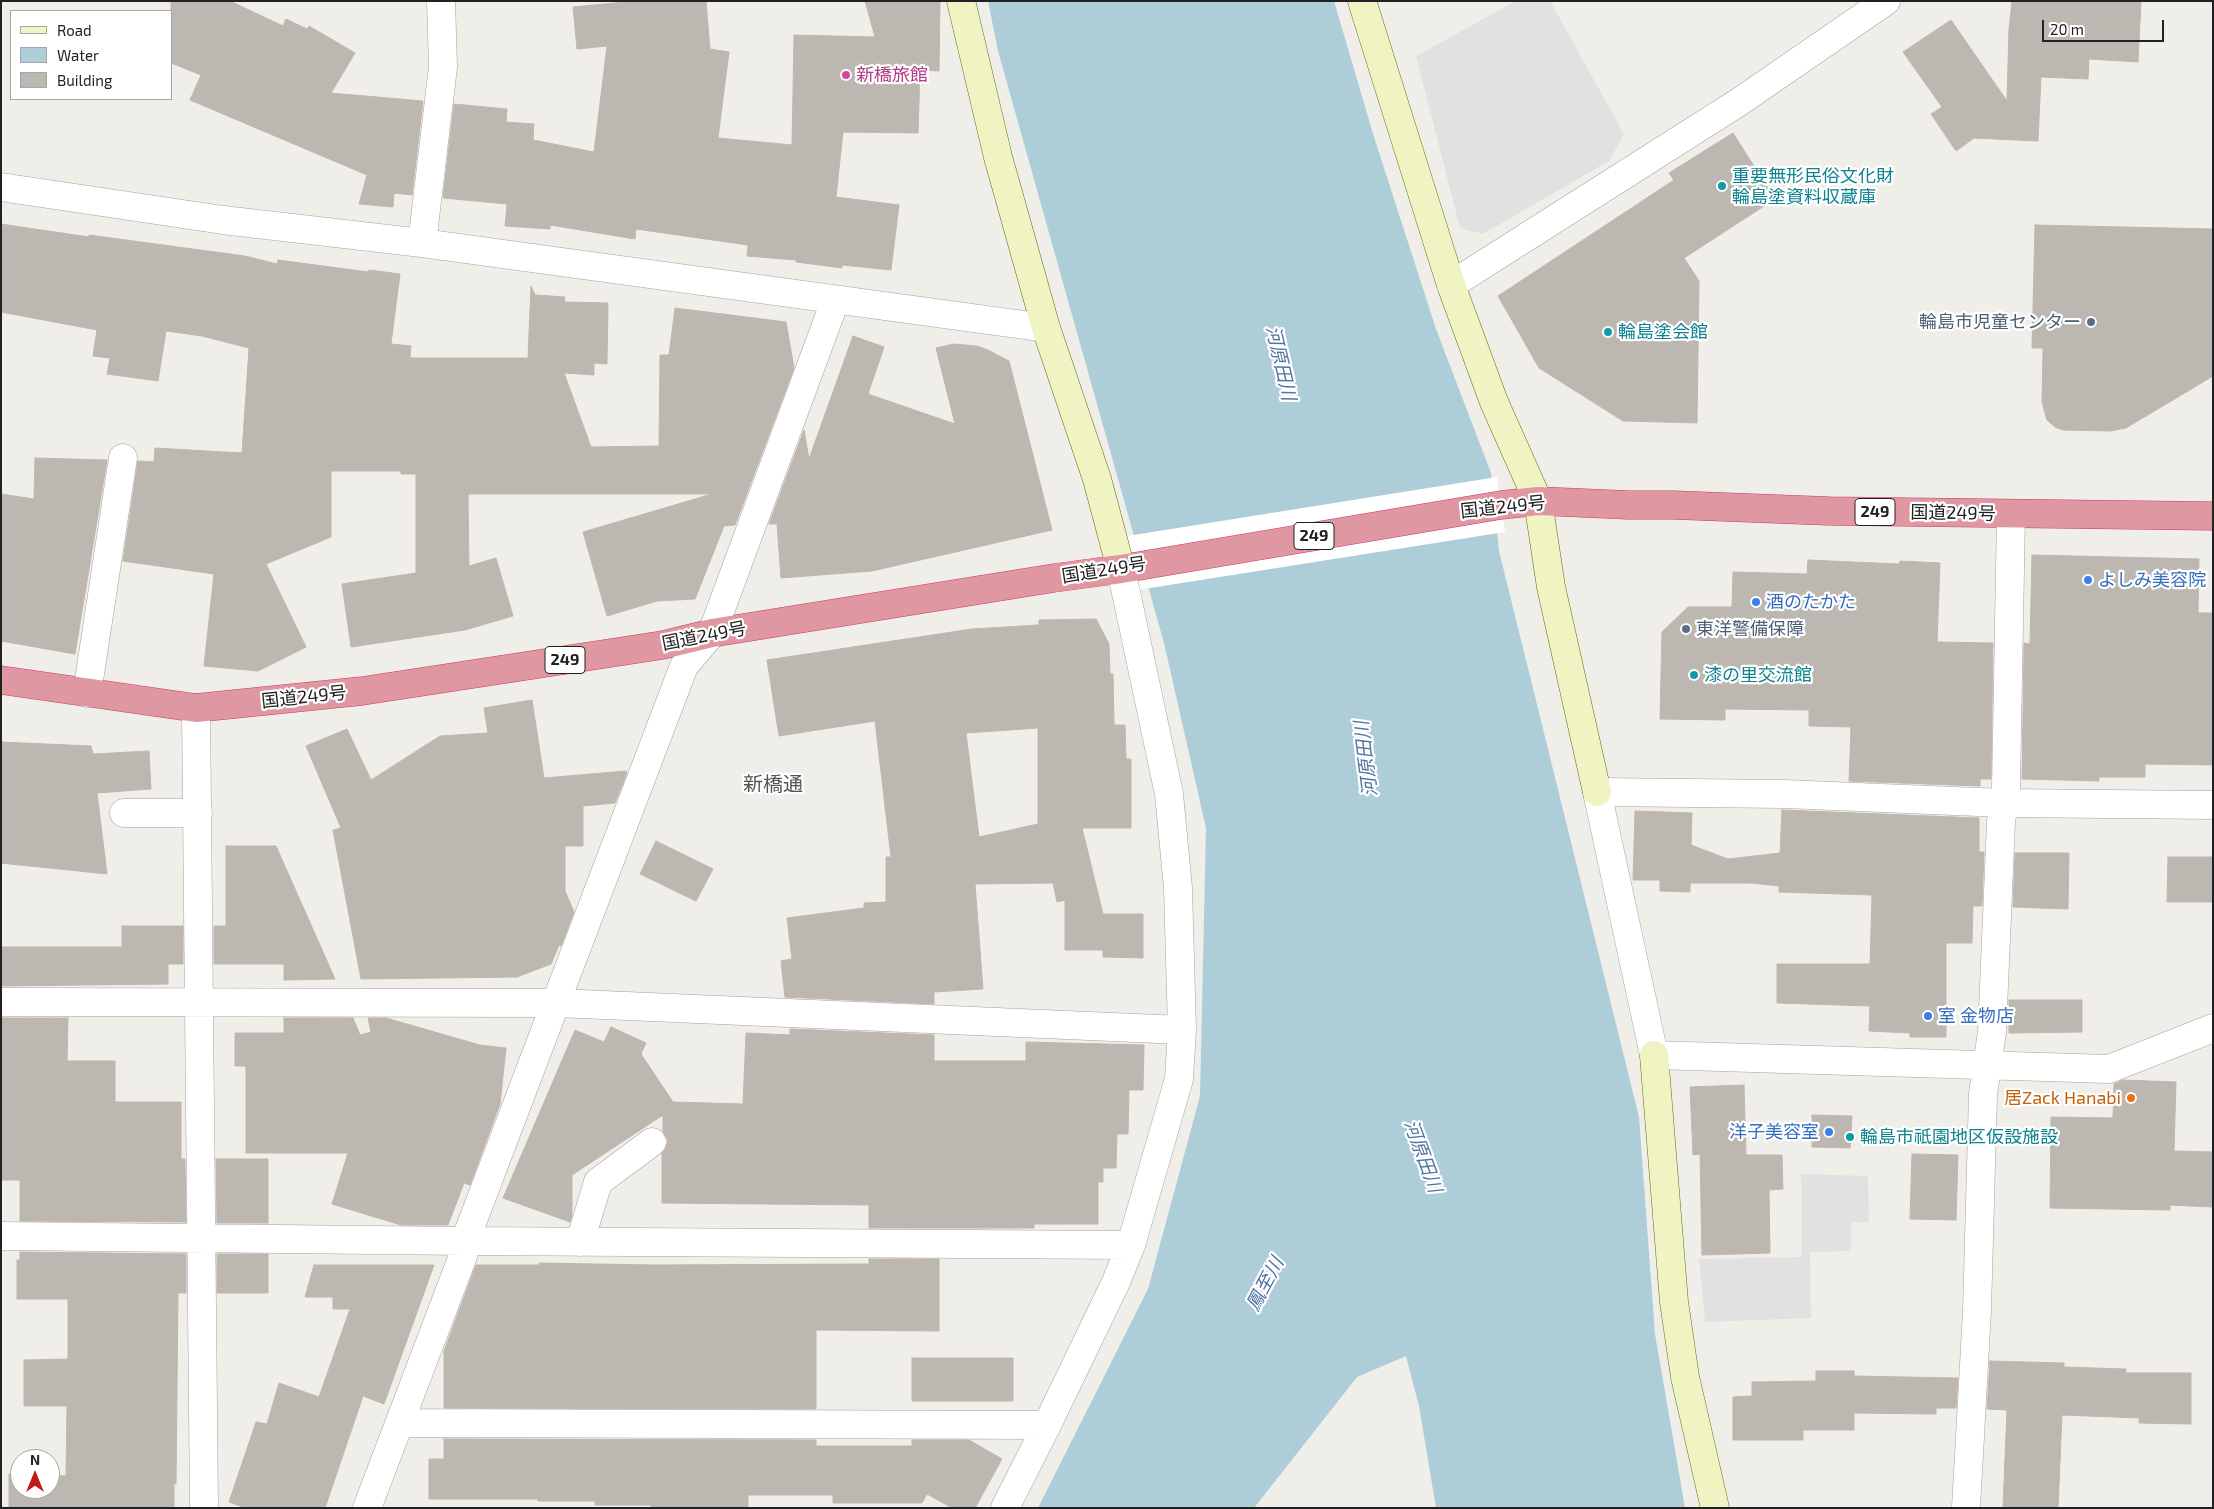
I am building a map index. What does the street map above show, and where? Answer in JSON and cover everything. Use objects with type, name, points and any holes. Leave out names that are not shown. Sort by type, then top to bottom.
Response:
[{"type":"highway","name":"国道249号","points":[[1,680],[196,708],[362,691],[663,645],[712,633],[1124,568],[1501,505],[1538,501],[2011,515],[2213,516]]},
{"type":"street","points":[[422,243],[443,67],[441,1]]},
{"type":"street","points":[[961,1],[998,157],[1046,328],[1097,479],[1124,568],[1169,794],[1178,888],[1182,1030],[1180,1080],[1131,1245],[1116,1282],[1047,1426],[1005,1508]]},
{"type":"street","points":[[1362,1],[1451,285],[1494,402],[1538,501],[1551,587],[1654,1055],[1674,1302],[1685,1377],[1714,1508]]},
{"type":"street","points":[[1451,285],[1746,97],[1886,1]]},
{"type":"street","points":[[1,187],[223,220],[422,243],[835,301],[1046,328]]},
{"type":"street","points":[[367,1508],[463,1256],[465,1241],[684,666],[712,633],[835,301]]},
{"type":"street","points":[[87,693],[123,458]]},
{"type":"street","points":[[1966,1508],[1977,1311],[1983,1094],[1992,1032],[2000,832],[2006,787],[2011,515]]},
{"type":"street","points":[[196,708],[204,1508]]},
{"type":"street","points":[[1597,792],[1784,794],[2003,803],[2213,805]]},
{"type":"street","points":[[124,813],[198,813]]},
{"type":"street","points":[[1,1002],[557,1003],[1182,1030]]},
{"type":"street","points":[[1654,1055],[2109,1069],[2213,1028]]},
{"type":"street","points":[[580,1242],[598,1182],[652,1142]]},
{"type":"street","points":[[1,1236],[1131,1245]]},
{"type":"street","points":[[400,1423],[1047,1426]]},
{"type":"shaded area","points":[[1516,1],[1550,1],[1624,134],[1609,161],[1483,234],[1460,228],[1416,56]]},
{"type":"shaded area","points":[[1801,1174],[1868,1176],[1869,1222],[1851,1222],[1851,1251],[1810,1252],[1811,1318],[1705,1322],[1699,1259],[1802,1257]]},
{"type":"water","points":[[988,1],[1334,1],[1374,137],[1436,329],[1491,473],[1499,551],[1639,1117],[1655,1334],[1685,1508],[1436,1508],[1419,1406],[1406,1356],[1357,1377],[1254,1508],[1038,1508],[1148,1289],[1200,1096],[1206,828],[1164,643],[998,51]]},
{"type":"pier","points":[[1497,477],[1505,532],[1131,591],[1121,537]]},
{"type":"building","points":[[171,1],[230,1],[283,26],[286,19],[307,29],[309,26],[355,53],[331,93],[423,101],[412,195],[394,193],[393,207],[359,204],[367,175],[190,100],[201,75],[172,63]]},
{"type":"building","points":[[636,1],[706,1],[710,49],[729,52],[718,138],[792,145],[794,35],[875,37],[865,1],[940,1],[939,71],[920,70],[918,133],[843,132],[836,197],[899,205],[891,270],[842,265],[842,268],[796,262],[796,260],[747,256],[748,245],[636,229],[635,239],[550,225],[550,229],[505,226],[507,204],[443,198],[454,104],[507,109],[506,122],[534,124],[533,140],[594,152],[607,46],[577,49],[573,7]]},
{"type":"building","points":[[2012,1],[2141,1],[2138,62],[2089,59],[2088,79],[2041,77],[2038,141],[1974,138],[1956,151],[1931,114],[1942,107],[1903,52],[1951,20],[2007,101],[2009,29]]},
{"type":"building","name":"輪島塗会館","points":[[1733,133],[1775,199],[1684,258],[1699,281],[1697,423],[1623,421],[1539,368],[1498,296],[1674,180],[1669,173]]},
{"type":"building","points":[[1,224],[245,256],[277,264],[278,260],[368,272],[369,270],[400,274],[391,344],[411,346],[410,358],[528,358],[531,286],[535,295],[565,297],[564,302],[608,303],[607,364],[594,363],[594,375],[564,373],[591,447],[659,446],[660,355],[669,355],[675,308],[786,322],[794,368],[735,525],[724,526],[695,599],[657,601],[607,616],[583,532],[712,494],[468,494],[469,566],[496,558],[513,616],[465,630],[351,647],[342,584],[416,573],[416,474],[401,474],[401,471],[331,471],[331,537],[266,564],[306,647],[258,671],[204,666],[214,574],[123,561],[138,461],[154,462],[155,448],[242,453],[249,348],[202,336],[166,331],[158,381],[107,374],[110,358],[93,356],[97,330],[1,312]]},
{"type":"building","points":[[2035,225],[2213,229],[2213,376],[2126,428],[2110,431],[2063,430],[2055,427],[2047,420],[2042,402],[2043,348],[2032,348]]},
{"type":"building","points":[[853,336],[884,347],[868,394],[955,424],[936,348],[954,344],[977,346],[1009,361],[1052,530],[872,571],[781,578],[777,524],[769,524],[804,430],[809,459]]},
{"type":"building","points":[[35,458],[107,460],[75,654],[1,641],[1,494],[34,499]]},
{"type":"building","points":[[2032,555],[2199,559],[2198,613],[2213,613],[2213,765],[2145,764],[2145,777],[2099,777],[2099,781],[2022,779],[2024,643],[2030,644]]},
{"type":"building","points":[[1808,560],[1899,564],[1900,561],[1940,563],[1937,642],[1993,643],[1991,779],[1980,779],[1980,786],[1849,781],[1851,727],[1809,726],[1809,710],[1725,709],[1725,720],[1660,719],[1662,632],[1688,607],[1732,607],[1733,572],[1807,574]]},
{"type":"building","points":[[1096,619],[1109,644],[1110,674],[1113,674],[1114,725],[1125,725],[1126,759],[1131,759],[1131,828],[1082,828],[1103,914],[1143,914],[1143,958],[1103,957],[1103,950],[1065,950],[1065,900],[1057,902],[1053,883],[975,884],[983,989],[934,992],[934,1004],[785,997],[781,961],[792,959],[787,918],[864,908],[864,903],[886,902],[886,857],[891,857],[875,721],[779,736],[767,660],[972,629],[1039,625],[1039,620]],"holes":[[[1038,728],[1038,824],[979,837],[966,733]]]},
{"type":"building","points":[[532,700],[544,778],[626,771],[627,773],[615,803],[583,806],[583,846],[565,846],[565,891],[574,912],[561,946],[559,945],[551,964],[517,977],[361,979],[333,830],[341,828],[306,746],[347,729],[371,780],[440,736],[488,733],[484,708]]},
{"type":"building","points":[[1,742],[91,746],[93,754],[149,751],[151,789],[97,793],[107,874],[1,863]]},
{"type":"building","points":[[1782,810],[1979,818],[1979,852],[1984,852],[1982,906],[1973,906],[1972,943],[1946,943],[1946,1037],[1910,1037],[1910,1033],[1869,1031],[1870,1006],[1777,1003],[1777,964],[1870,964],[1872,895],[1779,892],[1779,886],[1750,883],[1690,883],[1690,892],[1660,891],[1660,880],[1633,880],[1635,811],[1692,813],[1691,845],[1728,859],[1780,853]]},
{"type":"building","points":[[656,841],[713,869],[696,901],[640,874]]},
{"type":"building","points":[[226,846],[276,846],[335,979],[284,980],[284,964],[214,964],[214,926],[226,926]]},
{"type":"building","points":[[2015,853],[2069,853],[2068,909],[2013,907]]},
{"type":"building","points":[[2168,857],[2213,857],[2213,902],[2167,902]]},
{"type":"building","points":[[122,926],[183,926],[183,964],[168,964],[168,984],[1,986],[1,947],[122,947]]},
{"type":"building","points":[[2009,1000],[2082,1000],[2082,1032],[2009,1033]]},
{"type":"building","points":[[1,1018],[68,1018],[67,1061],[115,1061],[115,1102],[181,1102],[181,1159],[185,1159],[186,1222],[20,1221],[20,1180],[1,1180]]},
{"type":"building","points":[[284,1018],[353,1018],[360,1035],[371,1032],[368,1018],[386,1018],[480,1045],[506,1048],[500,1104],[470,1185],[464,1183],[448,1225],[401,1225],[332,1204],[348,1153],[246,1153],[246,1066],[235,1066],[235,1033],[284,1033]]},
{"type":"building","points":[[611,1027],[646,1043],[641,1054],[673,1102],[743,1104],[746,1033],[790,1035],[790,1029],[934,1035],[934,1061],[1026,1061],[1026,1042],[1144,1045],[1143,1090],[1129,1090],[1128,1134],[1117,1134],[1116,1168],[1103,1168],[1103,1182],[1098,1182],[1098,1224],[1034,1224],[1034,1228],[869,1228],[869,1205],[662,1203],[662,1153],[668,1141],[663,1131],[663,1115],[572,1175],[572,1215],[570,1222],[503,1198],[575,1030],[604,1042]]},
{"type":"building","points":[[2123,1080],[2176,1082],[2174,1151],[2213,1152],[2213,1207],[2170,1205],[2170,1210],[2050,1208],[2051,1117],[2113,1118],[2114,1084]]},
{"type":"building","points":[[1744,1085],[1746,1155],[1782,1155],[1783,1189],[1769,1190],[1770,1253],[1702,1255],[1700,1154],[1693,1155],[1690,1087]]},
{"type":"building","points":[[1812,1115],[1852,1116],[1850,1148],[1812,1147]]},
{"type":"building","points":[[1912,1154],[1958,1155],[1956,1220],[1910,1219]]},
{"type":"building","points":[[216,1159],[268,1159],[268,1223],[217,1223]]},
{"type":"building","points":[[20,1252],[186,1254],[186,1293],[178,1293],[176,1484],[174,1483],[174,1508],[9,1508],[9,1474],[10,1499],[60,1499],[60,1476],[66,1476],[67,1406],[24,1406],[24,1360],[68,1359],[68,1299],[17,1299],[17,1260],[20,1260]]},
{"type":"building","points":[[217,1254],[268,1254],[268,1293],[217,1293]]},
{"type":"building","points":[[869,1259],[939,1259],[939,1331],[816,1330],[816,1409],[444,1408],[444,1351],[476,1265],[539,1265],[539,1263],[653,1265],[869,1264]]},
{"type":"building","points":[[314,1265],[434,1265],[384,1404],[363,1396],[325,1508],[246,1508],[229,1502],[256,1422],[267,1424],[279,1383],[319,1397],[350,1309],[333,1309],[333,1297],[305,1297]]},
{"type":"building","points":[[912,1358],[1013,1358],[1013,1401],[912,1401]]},
{"type":"building","points":[[1990,1361],[2064,1363],[2064,1367],[2126,1369],[2126,1373],[2191,1373],[2191,1424],[2139,1423],[2139,1418],[2062,1415],[2058,1508],[2003,1507],[2007,1410],[1987,1409]]},
{"type":"building","points":[[1816,1371],[1854,1371],[1854,1376],[1958,1378],[1956,1408],[1936,1408],[1936,1414],[1854,1413],[1854,1430],[1803,1430],[1803,1440],[1733,1440],[1733,1397],[1752,1396],[1752,1382],[1816,1381]]},
{"type":"building","points":[[444,1439],[816,1440],[816,1446],[912,1446],[912,1440],[969,1440],[1002,1459],[975,1508],[952,1508],[927,1494],[922,1503],[833,1503],[833,1495],[748,1495],[748,1507],[595,1505],[595,1501],[538,1501],[538,1499],[429,1499],[429,1459],[444,1459]]},
{"type":"place","name":"新橋旅館","points":[[846,75]]},
{"type":"place","name":"重要無形民俗文化財 輪島塗資料収蔵庫","points":[[1722,186]]},
{"type":"place","name":"輪島市児童センター","points":[[2091,322]]},
{"type":"place","name":"輪島塗会館","points":[[1608,332]]},
{"type":"place","name":"よしみ美容院","points":[[2088,580]]},
{"type":"place","name":"酒のたかた","points":[[1756,602]]},
{"type":"place","name":"東洋警備保障","points":[[1686,629]]},
{"type":"place","name":"漆の里交流館","points":[[1694,675]]},
{"type":"place","name":"室 金物店","points":[[1928,1016]]},
{"type":"place","name":"居Zack Hanabi","points":[[2131,1098]]},
{"type":"place","name":"洋子美容室","points":[[1829,1132]]},
{"type":"place","name":"輪島市祇園地区仮設施設","points":[[1850,1137]]},
{"type":"district","name":"新橋通","points":[[773,784]]},
{"type":"water label","name":"河原田川","points":[[1281,363]]},
{"type":"water label","name":"河原田川","points":[[1366,759]]},
{"type":"water label","name":"河原田川","points":[[1423,1156]]},
{"type":"water label","name":"鳳至川","points":[[1265,1284]]}]
